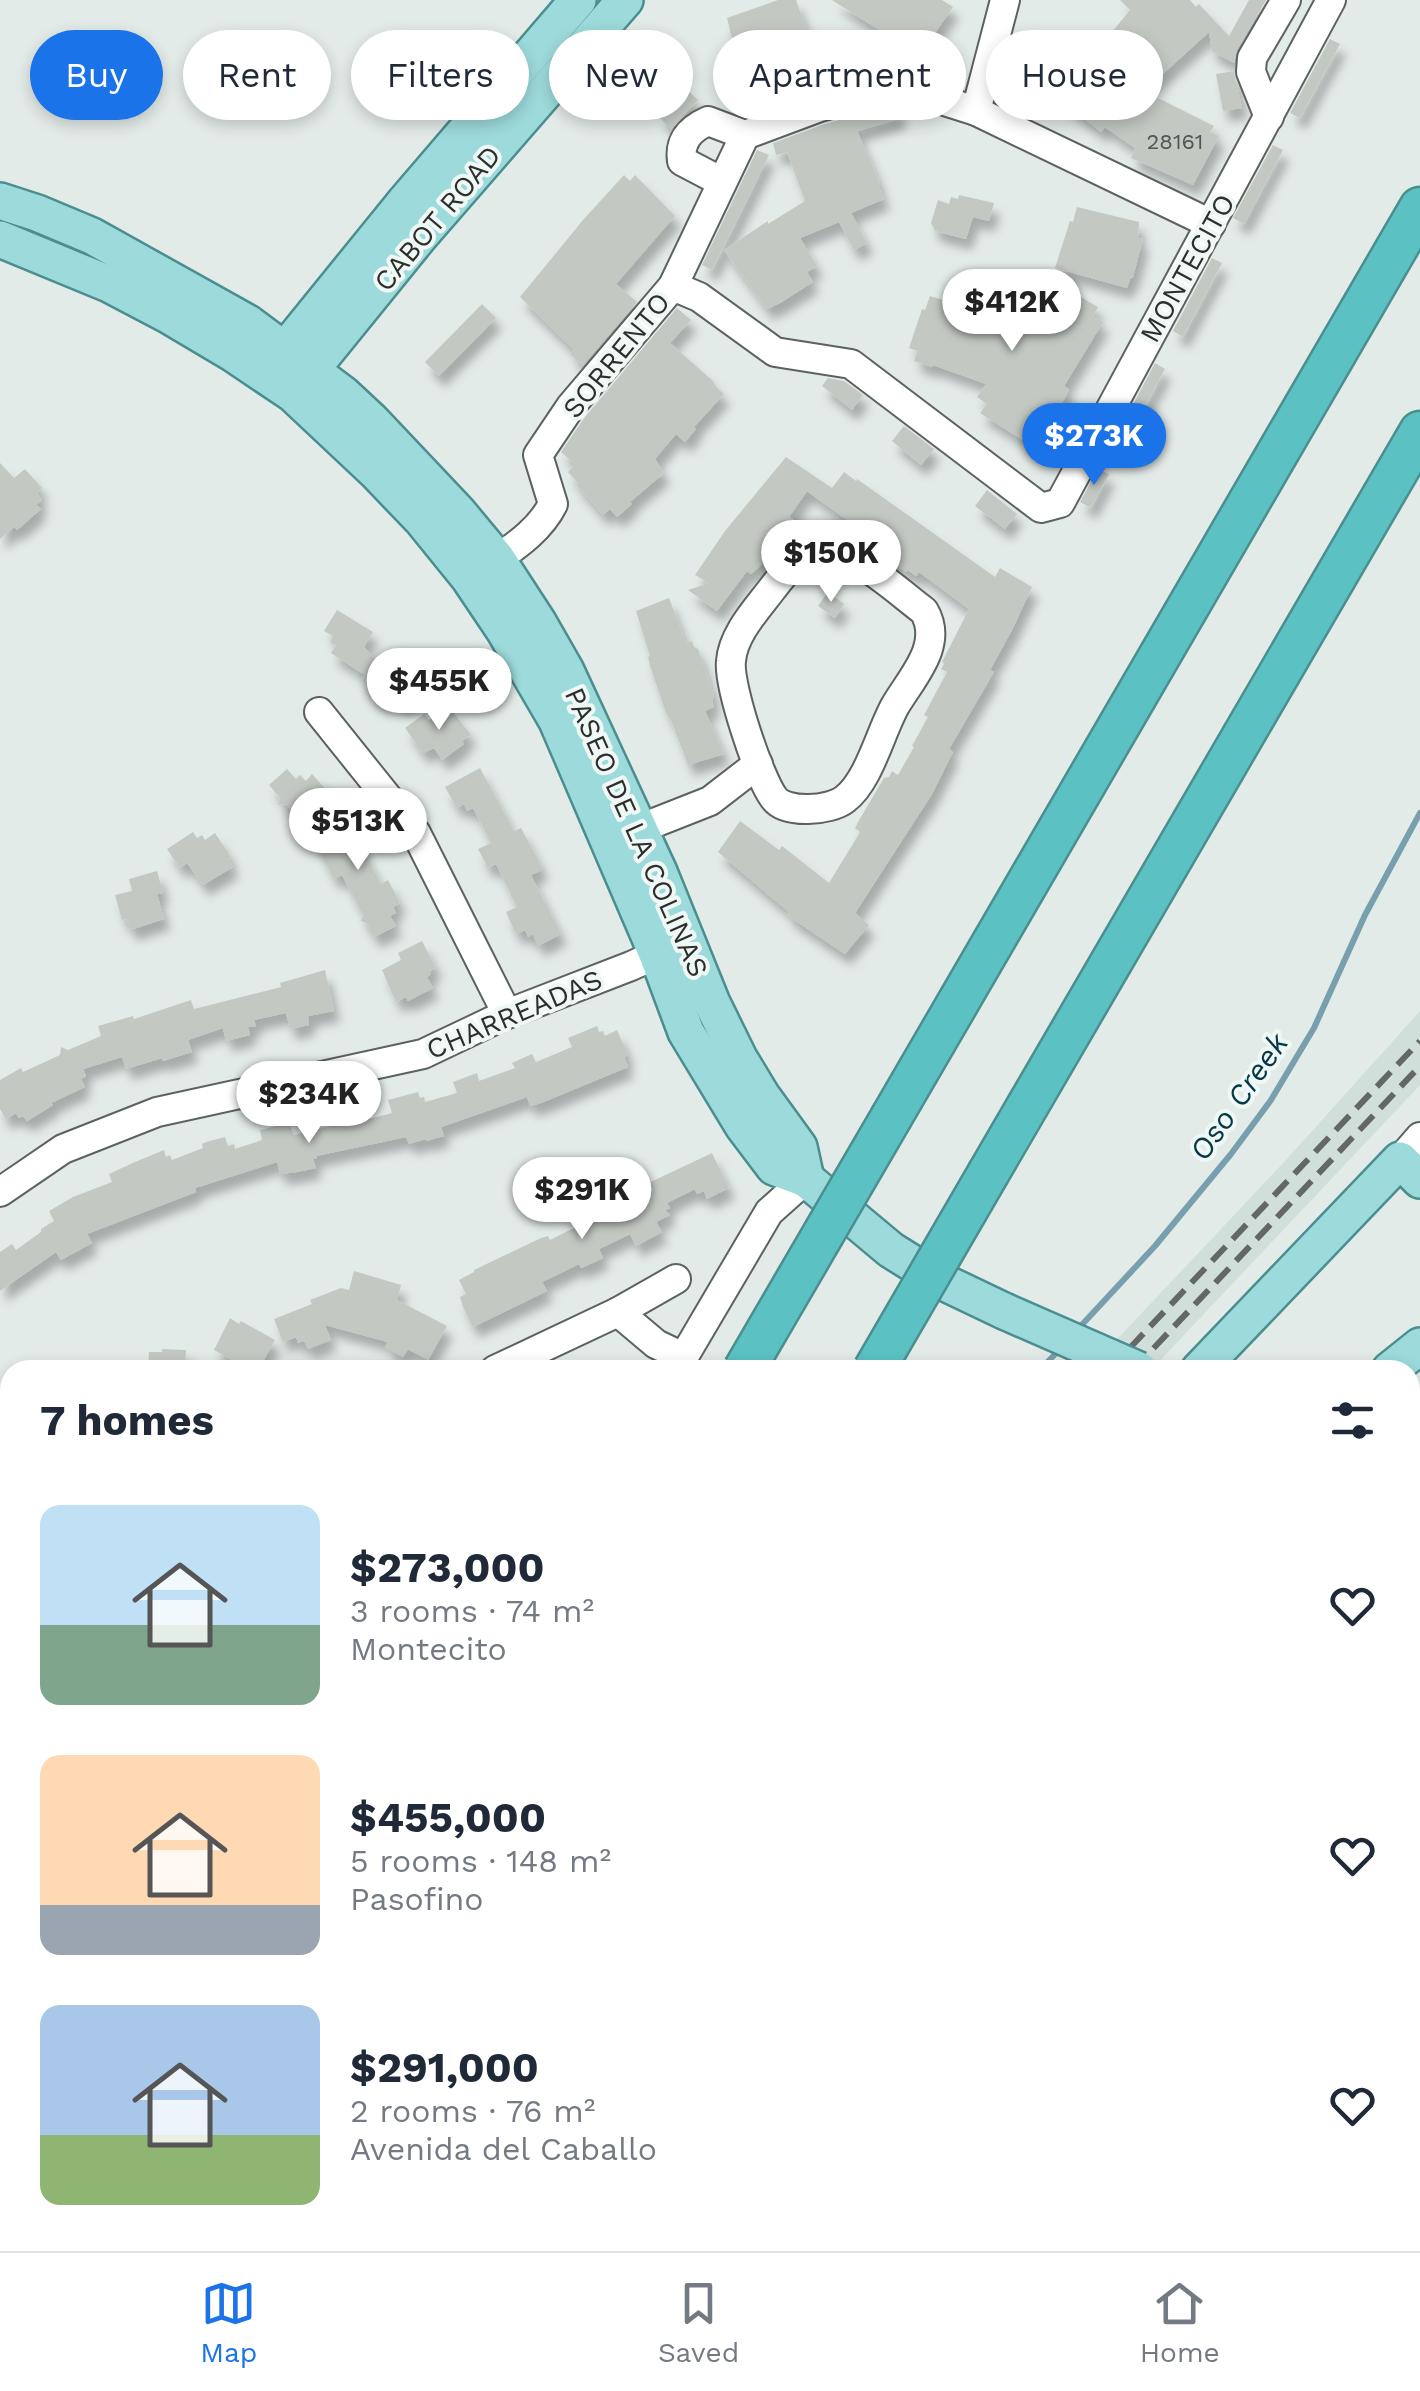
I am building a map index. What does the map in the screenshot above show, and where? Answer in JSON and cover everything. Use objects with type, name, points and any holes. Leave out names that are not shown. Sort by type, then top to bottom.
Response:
[{"type":"highway","points":[[750,1360],[1420,208]]},
{"type":"highway","points":[[880,1360],[1420,432]]},
{"type":"main road","name":"CABOT ROAD","points":[[288,372],[404,202],[578,0]]},
{"type":"main road","name":"CABOT ROAD","points":[[288,372],[419,237],[624,0]]},
{"type":"main road","name":"PASEO DE LA COLINAS","points":[[0,202],[37,213],[106,243],[248,322],[446,549],[504,630],[557,720],[672,948],[712,1004],[762,1096],[799,1147],[806,1180]]},
{"type":"main road","name":"PASEO DE LA COLINAS","points":[[0,238],[139,300],[209,338],[343,394],[372,421],[458,512],[496,559],[566,671],[639,828],[672,948]]},
{"type":"main road","points":[[557,720],[595,774],[611,806],[639,828]]},
{"type":"main road","points":[[1209,1360],[1413,1159]]},
{"type":"main road","points":[[806,1180],[892,1250],[939,1280],[1116,1360]]},
{"type":"street","points":[[976,111],[1005,0]]},
{"type":"street","points":[[1268,117],[1251,72],[1252,58],[1286,0]]},
{"type":"street","name":"MONTECITO","points":[[673,286],[700,297],[775,352],[851,364],[1040,508],[1060,503],[1330,0]]},
{"type":"street","points":[[722,182],[682,161],[680,149],[694,128],[708,122],[745,136],[820,106],[897,86],[976,111],[1211,224]]},
{"type":"street","name":"SORRENTO","points":[[496,559],[546,518],[554,504],[538,455],[571,406],[673,286],[745,136]]},
{"type":"street","points":[[710,800],[774,799],[789,806],[820,809],[846,799],[929,648],[931,629],[924,611],[880,578],[828,549],[806,553],[796,561],[754,613],[735,645],[730,664],[758,764],[774,799]]},
{"type":"street","points":[[319,712],[416,834],[507,1014]]},
{"type":"street","points":[[639,828],[710,800],[758,764]]},
{"type":"street","name":"CHARREADAS","points":[[0,1192],[63,1149],[157,1112],[424,1054],[507,1014],[672,948]]},
{"type":"street","points":[[682,1360],[770,1212],[806,1180]]},
{"type":"street","points":[[516,1360],[618,1312],[676,1279]]},
{"type":"street","points":[[618,1312],[675,1360]]},
{"type":"shaded area","points":[[1420,1011],[1420,1085],[1160,1360],[1097,1360]]},
{"type":"building","points":[[778,0],[796,0],[807,30],[730,30],[727,18]]},
{"type":"building","points":[[832,0],[942,0],[953,7],[937,30],[880,30]]},
{"type":"building","points":[[1120,0],[1190,0],[1196,7],[1199,4],[1229,36],[1249,0],[1266,0],[1237,49],[1234,63],[1212,51],[1209,32],[1163,74],[1163,30],[1114,30],[1130,10]]},
{"type":"building","points":[[1330,39],[1340,44],[1300,118],[1290,113]]},
{"type":"building","points":[[1234,71],[1242,108],[1223,111],[1216,74]]},
{"type":"building","points":[[1163,100],[1214,126],[1210,132],[1219,136],[1193,185],[1131,158],[1135,148],[1105,127],[1101,132],[1086,120],[1163,120]]},
{"type":"building","points":[[662,120],[679,120],[671,129]]},
{"type":"building","points":[[839,120],[894,120],[857,131],[884,199],[851,213],[867,243],[854,250],[839,222],[800,238],[817,266],[807,272],[813,282],[767,309],[724,250],[805,201],[787,152],[776,155],[773,143]]},
{"type":"building","points":[[1273,145],[1283,150],[1244,224],[1233,218]]},
{"type":"building","points":[[757,150],[769,155],[712,270],[702,265]]},
{"type":"building","points":[[624,175],[630,181],[635,175],[675,216],[616,284],[637,302],[583,365],[570,354],[574,350],[520,297]]},
{"type":"building","points":[[959,195],[994,203],[989,221],[973,217],[966,239],[935,231],[931,223],[938,200],[949,204],[951,197],[958,199]]},
{"type":"building","points":[[1077,207],[1139,222],[1138,238],[1143,239],[1127,288],[1055,268]]},
{"type":"building","points":[[1212,258],[1222,263],[1183,337],[1173,331]]},
{"type":"building","points":[[1043,279],[1098,307],[1093,316],[1103,322],[1064,386],[1069,390],[1062,403],[1065,405],[1034,447],[980,413],[987,404],[977,397],[986,384],[914,361],[918,351],[909,348],[930,296],[1014,323]]},
{"type":"building","points":[[482,304],[496,318],[439,376],[425,362]]},
{"type":"building","points":[[677,308],[691,320],[670,343],[724,394],[685,442],[676,434],[655,459],[664,473],[617,517],[610,509],[603,515],[568,472],[575,464],[561,452],[585,417]]},
{"type":"building","points":[[1155,363],[1165,369],[1126,442],[1116,437]]},
{"type":"building","points":[[828,378],[844,381],[863,395],[852,410],[822,386]]},
{"type":"building","points":[[904,426],[934,449],[921,465],[892,441]]},
{"type":"building","points":[[786,457],[832,488],[844,472],[995,577],[1000,568],[1032,587],[990,670],[994,672],[949,749],[953,752],[932,794],[855,913],[869,925],[845,954],[790,917],[789,912],[718,852],[740,821],[779,850],[782,846],[829,883],[860,832],[855,828],[884,778],[892,771],[898,775],[914,747],[928,717],[924,715],[947,672],[941,669],[942,662],[969,609],[919,572],[916,576],[906,572],[865,542],[858,535],[861,530],[807,491],[789,517],[794,520],[791,527],[759,567],[751,574],[747,571],[717,611],[688,590],[709,583],[695,575],[725,531]]},
{"type":"building","points":[[0,463],[14,478],[25,469],[42,488],[37,493],[42,500],[36,505],[41,509],[0,539]]},
{"type":"building","points":[[1098,469],[1109,474],[1091,508],[1080,502]]},
{"type":"building","points":[[987,490],[1017,514],[1005,529],[975,506]]},
{"type":"building","points":[[828,592],[844,604],[835,618],[818,606]]},
{"type":"building","points":[[669,598],[686,643],[692,641],[698,649],[714,696],[714,707],[705,711],[724,754],[688,765],[650,666],[636,611]]},
{"type":"building","points":[[337,610],[373,632],[364,647],[383,668],[401,651],[427,676],[419,684],[422,687],[402,705],[390,692],[381,700],[361,679],[365,675],[331,653],[336,645],[330,642],[333,636],[324,631]]},
{"type":"building","points":[[449,707],[471,735],[442,760],[434,748],[423,753],[405,728],[424,714],[429,720]]},
{"type":"building","points":[[480,768],[514,831],[521,828],[540,863],[542,870],[531,875],[561,934],[538,946],[533,934],[528,937],[525,930],[517,934],[514,930],[506,912],[517,907],[496,864],[488,868],[478,849],[491,843],[473,808],[467,811],[464,804],[457,808],[445,787]]},
{"type":"building","points":[[287,769],[296,779],[300,775],[306,781],[312,774],[328,792],[299,819],[286,804],[278,805],[280,798],[269,785]]},
{"type":"building","points":[[355,814],[365,834],[357,838],[381,884],[388,880],[400,903],[393,907],[396,913],[390,916],[396,926],[374,937],[367,923],[361,921],[363,915],[342,875],[334,879],[311,836]]},
{"type":"building","points":[[193,832],[205,840],[215,833],[233,867],[203,885],[187,863],[180,868],[167,849]]},
{"type":"building","points":[[157,871],[163,893],[157,894],[164,919],[130,930],[127,919],[122,920],[115,895],[132,891],[129,879]]},
{"type":"building","points":[[422,941],[436,968],[427,977],[433,988],[408,1001],[406,997],[396,1002],[382,970],[401,960],[398,953]]},
{"type":"building","points":[[325,970],[334,1011],[308,1016],[309,1025],[290,1029],[286,1013],[254,1020],[256,1026],[248,1027],[250,1035],[226,1041],[223,1028],[188,1040],[192,1052],[163,1061],[162,1058],[126,1069],[122,1057],[83,1069],[86,1076],[81,1079],[85,1087],[51,1103],[27,1121],[16,1113],[6,1119],[0,1109],[0,1080],[60,1055],[61,1047],[68,1050],[101,1036],[98,1026],[191,1000],[194,1009],[281,987],[280,983]]},
{"type":"building","points":[[597,1026],[605,1036],[617,1030],[628,1055],[624,1057],[628,1067],[541,1103],[530,1106],[527,1097],[441,1127],[444,1136],[409,1144],[406,1137],[316,1156],[316,1168],[297,1172],[280,1174],[277,1162],[195,1188],[196,1192],[87,1234],[92,1243],[61,1260],[56,1252],[0,1291],[0,1252],[12,1244],[16,1250],[54,1221],[49,1211],[112,1182],[109,1174],[135,1162],[164,1150],[172,1160],[225,1137],[228,1146],[234,1144],[235,1149],[262,1140],[260,1130],[289,1123],[294,1135],[331,1126],[328,1113],[352,1108],[354,1116],[360,1115],[362,1121],[392,1113],[388,1100],[418,1092],[425,1102],[457,1093],[453,1082],[477,1073],[479,1081],[515,1068],[512,1063],[532,1054],[536,1062],[572,1047],[568,1038]]},
{"type":"building","points":[[712,1153],[729,1188],[707,1199],[704,1191],[697,1194],[695,1189],[667,1203],[670,1208],[665,1210],[670,1215],[656,1222],[662,1232],[636,1246],[630,1234],[599,1249],[603,1258],[581,1268],[579,1264],[542,1282],[547,1291],[473,1327],[460,1297],[466,1294],[459,1280],[541,1238],[548,1236],[550,1240],[623,1203],[621,1199],[636,1189]]},
{"type":"building","points":[[354,1271],[401,1285],[397,1300],[447,1326],[428,1360],[408,1349],[403,1357],[385,1347],[388,1342],[325,1325],[331,1340],[308,1349],[296,1337],[283,1342],[274,1319],[341,1288],[349,1290]]},
{"type":"building","points":[[230,1318],[275,1340],[264,1360],[232,1360],[214,1350]]},
{"type":"building","points":[[186,1350],[186,1360],[149,1360],[149,1352]]},
{"type":"waterway","name":"Oso Creek","points":[[1078,1329],[1155,1246],[1271,1100],[1314,1028],[1365,915],[1420,813]]},
{"type":"waterway","name":"Oso Creek","points":[[1050,1360],[1059,1350]]},
{"type":"railway","points":[[1118,1360],[1420,1041]]},
{"type":"railway","points":[[1142,1360],[1420,1066]]}]
